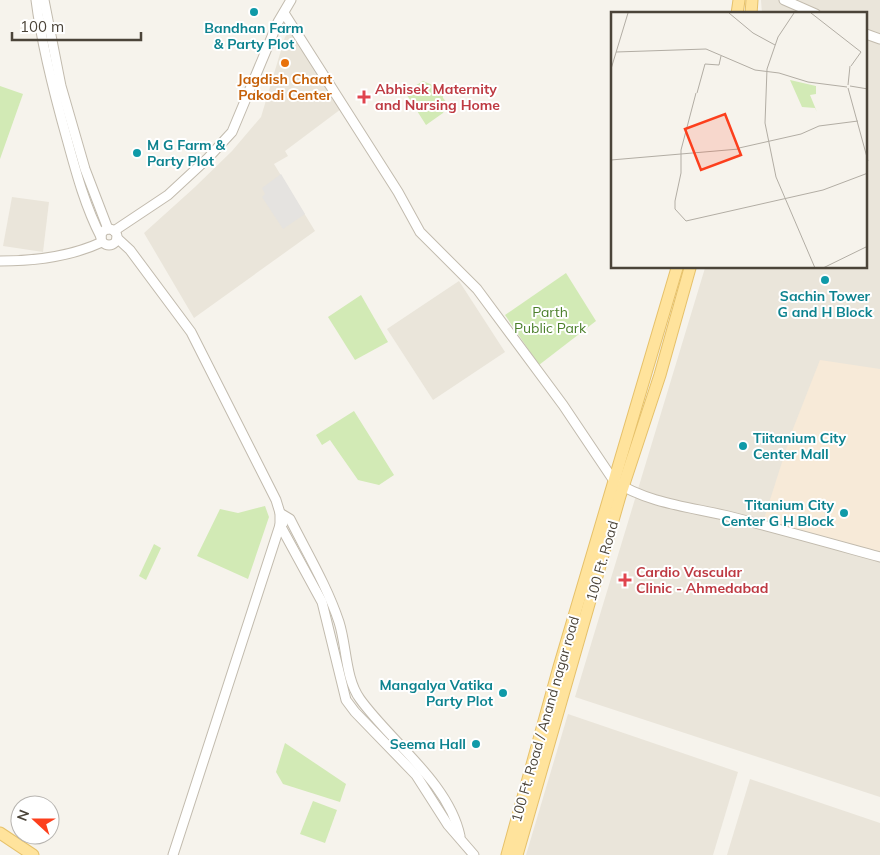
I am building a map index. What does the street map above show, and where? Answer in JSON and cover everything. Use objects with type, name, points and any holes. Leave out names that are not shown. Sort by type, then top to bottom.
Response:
[{"type":"main road","name":"100 Ft. Road / Anand nagar road","points":[[507,855],[619,484],[678,269]]},
{"type":"main road","name":"100 Ft. Road","points":[[518,855],[619,484],[660,375],[690,269]]},
{"type":"main road","points":[[0,833],[33,855]]},
{"type":"main road","points":[[0,841],[21,855]]},
{"type":"street","points":[[36,0],[39,29],[53,88],[90,216],[101,239],[109,246],[113,244],[113,233]]},
{"type":"street","points":[[44,0],[61,86],[85,169],[113,233],[130,250],[191,332],[276,500],[280,513],[280,525],[173,855]]},
{"type":"street","points":[[0,261],[79,253],[113,233],[168,195],[208,158],[232,132],[284,12],[292,0]]},
{"type":"street","points":[[784,0],[811,12]]},
{"type":"street","points":[[284,12],[398,192],[420,232],[478,289],[619,484],[655,500],[726,516],[880,557]]},
{"type":"street","points":[[868,35],[880,39]]},
{"type":"street","points":[[280,513],[290,519],[319,574],[338,622],[351,678],[359,698],[424,770],[457,821],[460,837]]},
{"type":"street","points":[[280,525],[290,519]]},
{"type":"street","points":[[280,525],[322,602],[346,700],[355,712],[416,775],[448,825],[474,855]]},
{"type":"shaded area","points":[[761,0],[880,0],[880,797],[575,697],[705,269],[868,269],[868,12],[762,12]]},
{"type":"shaded area","points":[[291,30],[341,109],[285,151],[288,156],[274,164],[315,231],[194,318],[144,233],[232,151],[261,117],[285,37]]},
{"type":"shaded area","points":[[281,174],[305,214],[283,229],[262,197],[265,194],[262,188]]},
{"type":"shaded area","points":[[12,197],[49,202],[43,252],[3,246]]},
{"type":"shaded area","points":[[459,281],[505,352],[433,400],[387,329]]},
{"type":"shaded area","points":[[820,360],[880,369],[880,557],[762,525],[791,434]]},
{"type":"shaded area","points":[[568,714],[738,772],[713,855],[526,855]]},
{"type":"shaded area","points":[[750,779],[880,823],[880,855],[727,855]]},
{"type":"green space","points":[[423,81],[442,89],[443,98],[447,103],[443,113],[426,125],[405,92]]},
{"type":"green space","points":[[0,86],[23,94],[0,159]]},
{"type":"green space","name":"Parth Public Park","points":[[566,273],[596,321],[539,365],[505,315]]},
{"type":"green space","points":[[361,295],[388,342],[355,360],[328,317]]},
{"type":"green space","points":[[354,411],[394,475],[379,485],[358,480],[330,440],[322,445],[316,435]]},
{"type":"green space","points":[[265,506],[269,517],[248,579],[197,556],[220,509],[238,513]]},
{"type":"green space","points":[[154,544],[161,548],[146,580],[139,576]]},
{"type":"green space","points":[[285,743],[346,784],[340,802],[283,784],[276,772]]},
{"type":"green space","points":[[313,801],[337,810],[325,843],[300,834]]},
{"type":"place","name":"Bandhan Farm & Party Plot","points":[[254,12]]},
{"type":"place","name":"Jagdish Chaat Pakodi Center","points":[[285,63]]},
{"type":"place","name":"Abhisek Maternity and Nursing Home","points":[[364,97]]},
{"type":"place","name":"M G Farm & Party Plot","points":[[137,153]]},
{"type":"place","name":"Sachin Tower G and H Block","points":[[825,280]]},
{"type":"place","name":"Tiitanium City Center Mall","points":[[743,446]]},
{"type":"place","name":"Titanium City Center G H Block","points":[[844,513]]},
{"type":"place","name":"Cardio Vascular Clinic - Ahmedabad","points":[[625,580]]},
{"type":"place","name":"Mangalya Vatika Party Plot","points":[[503,693]]},
{"type":"place","name":"Seema Hall","points":[[476,744]]}]
